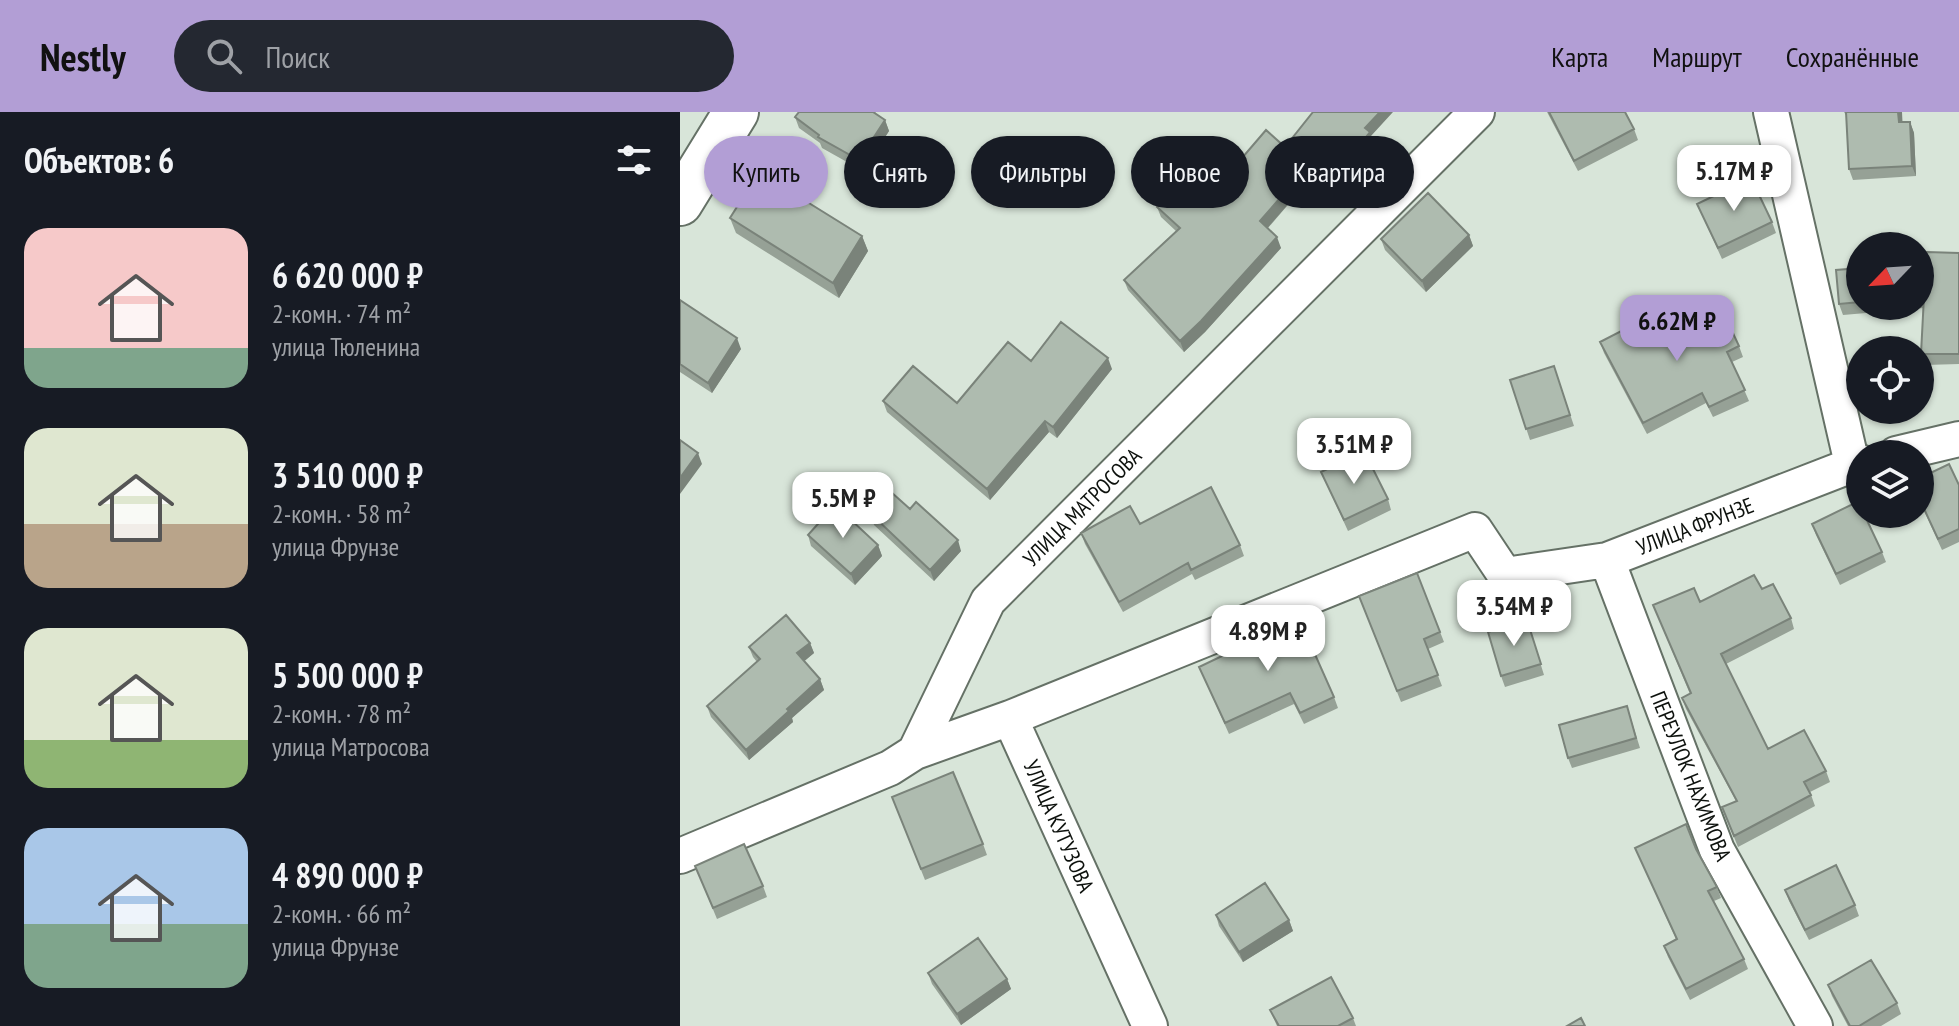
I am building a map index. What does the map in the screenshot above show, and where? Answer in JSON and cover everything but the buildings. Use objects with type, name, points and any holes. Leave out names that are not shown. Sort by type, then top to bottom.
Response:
[{"type":"main road","points":[[680,203],[736,112]]},
{"type":"street","name":"УЛИЦА МАТРОСОВА","points":[[915,752],[988,601],[1477,112]]},
{"type":"street","points":[[1771,112],[1850,440]]},
{"type":"street","points":[[1934,445],[1959,439]]},
{"type":"street","name":"УЛИЦА ФРУНЗЕ","points":[[1010,718],[1475,530],[1505,575],[1607,560],[1846,467]]},
{"type":"street","name":"ПЕРЕУЛОК НАХИМОВА","points":[[1607,560],[1717,850],[1815,1026]]},
{"type":"street","points":[[680,856],[890,768],[915,752],[1010,718]]},
{"type":"street","name":"УЛИЦА КУТУЗОВА","points":[[1010,718],[1150,1026]]}]
